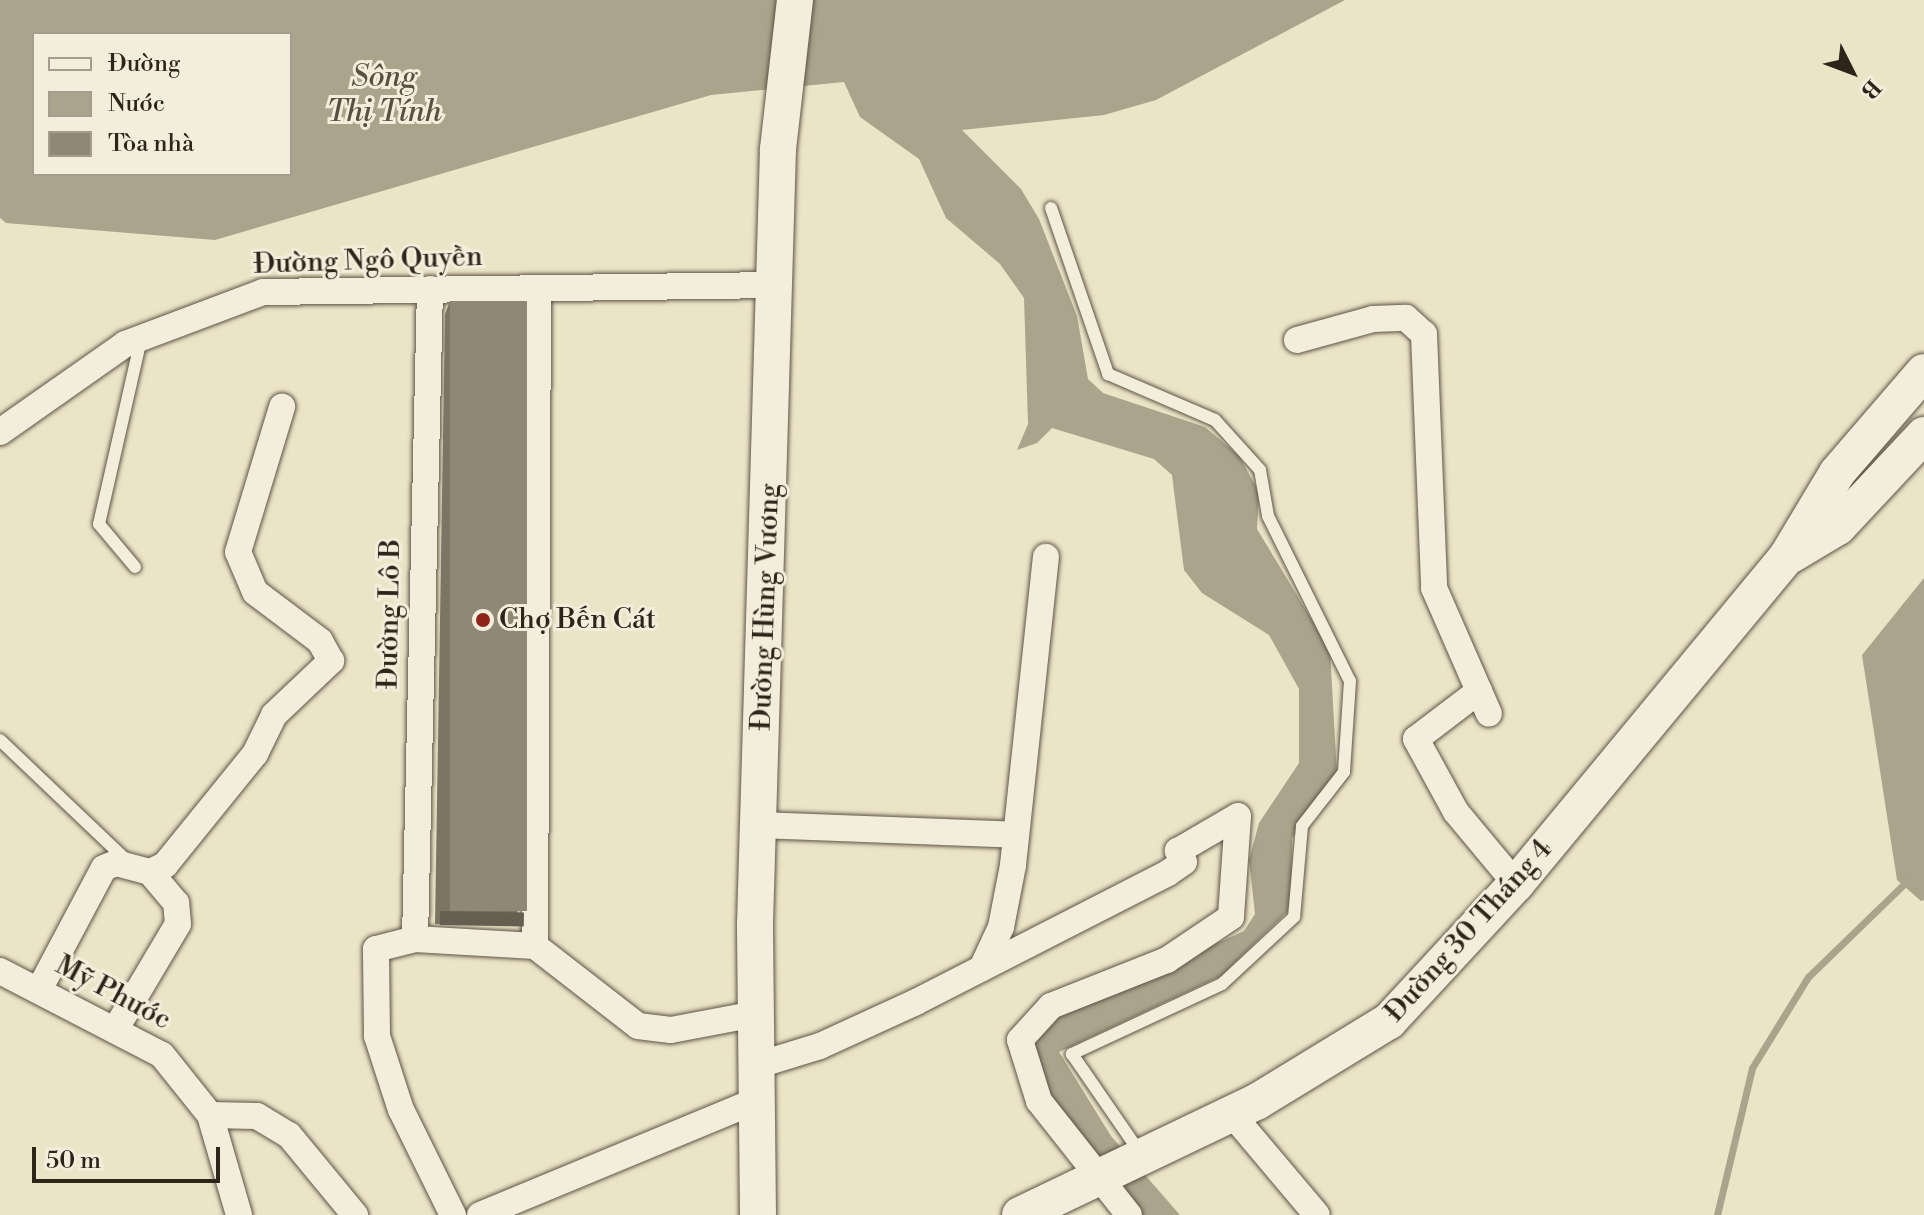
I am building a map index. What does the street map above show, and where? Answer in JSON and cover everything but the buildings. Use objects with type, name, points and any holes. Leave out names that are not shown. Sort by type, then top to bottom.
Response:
[{"type":"main road","name":"Đường Hùng Vương","points":[[758,1215],[755,1083],[759,825],[778,149],[795,0]]},
{"type":"main road","name":"Đường 30 Tháng 4","points":[[1020,1215],[1231,1113],[1389,1021],[1516,884],[1786,558],[1837,473],[1924,372]]},
{"type":"main road","name":"Đường 30 Tháng 4","points":[[1786,558],[1838,527],[1924,435]]},
{"type":"street","name":"Đường Ngô Quyền","points":[[0,432],[142,336],[263,292],[776,285]]},
{"type":"street","name":"Đường Lô B","points":[[415,939],[430,289]]},
{"type":"street","points":[[535,946],[538,289]]},
{"type":"street","points":[[1297,340],[1373,319],[1406,318],[1424,334],[1434,588],[1484,703],[1416,739],[1456,812],[1516,884]]},
{"type":"street","points":[[39,990],[95,879],[109,864],[142,870],[165,865],[255,754],[274,715],[331,661],[320,641],[255,592],[238,552],[282,407]]},
{"type":"street","points":[[982,968],[1001,927],[1016,835],[1046,557]]},
{"type":"street","points":[[480,1215],[755,1083],[820,1046],[1168,873],[1184,862],[1178,851],[1242,820],[1231,917],[1167,960],[1051,1006],[1020,1040],[1039,1101],[1129,1215]]},
{"type":"street","points":[[759,825],[1016,835]]},
{"type":"street","points":[[115,1030],[178,924],[176,903],[142,870]]},
{"type":"street","points":[[453,1215],[401,1110],[377,1036],[376,949],[415,939],[535,946],[638,1026],[671,1030],[756,1014]]},
{"type":"street","name":"Mỹ Phước","points":[[0,971],[162,1055],[210,1115],[239,1215]]},
{"type":"street","points":[[1231,1113],[1317,1215]]},
{"type":"street","points":[[210,1115],[257,1116],[289,1135],[355,1215]]},
{"type":"lane","points":[[1051,208],[1108,374],[1215,420],[1260,470],[1279,542],[1350,681],[1344,772],[1302,826],[1294,917],[1222,984],[1072,1054],[1139,1158]]},
{"type":"lane","points":[[135,567],[99,524],[142,336]]},
{"type":"lane","points":[[0,740],[142,870]]},
{"type":"water","name":"Sông Thị Tính","points":[[0,0],[1345,0],[1156,100],[1104,115],[962,130],[1021,189],[1039,219],[1077,316],[1088,379],[1103,393],[1205,427],[1239,456],[1259,492],[1257,529],[1330,650],[1337,774],[1292,838],[1291,908],[1221,976],[1059,1052],[1111,1136],[1180,1215],[1138,1215],[1040,1086],[1032,1045],[1061,1014],[1244,931],[1255,914],[1249,860],[1259,823],[1299,763],[1299,689],[1269,635],[1202,593],[1184,570],[1172,475],[1154,459],[1052,428],[1037,443],[1017,450],[1028,424],[1024,298],[1000,264],[946,218],[919,159],[860,117],[844,82],[711,95],[215,240],[6,223],[0,218]]},
{"type":"water","points":[[1924,578],[1924,900],[1921,901],[1897,880],[1862,655]]},
{"type":"waterway","points":[[1717,1215],[1752,1068],[1808,977],[1908,880]]},
{"type":"place","name":"Chợ Bến Cát","points":[[483,620]]}]
